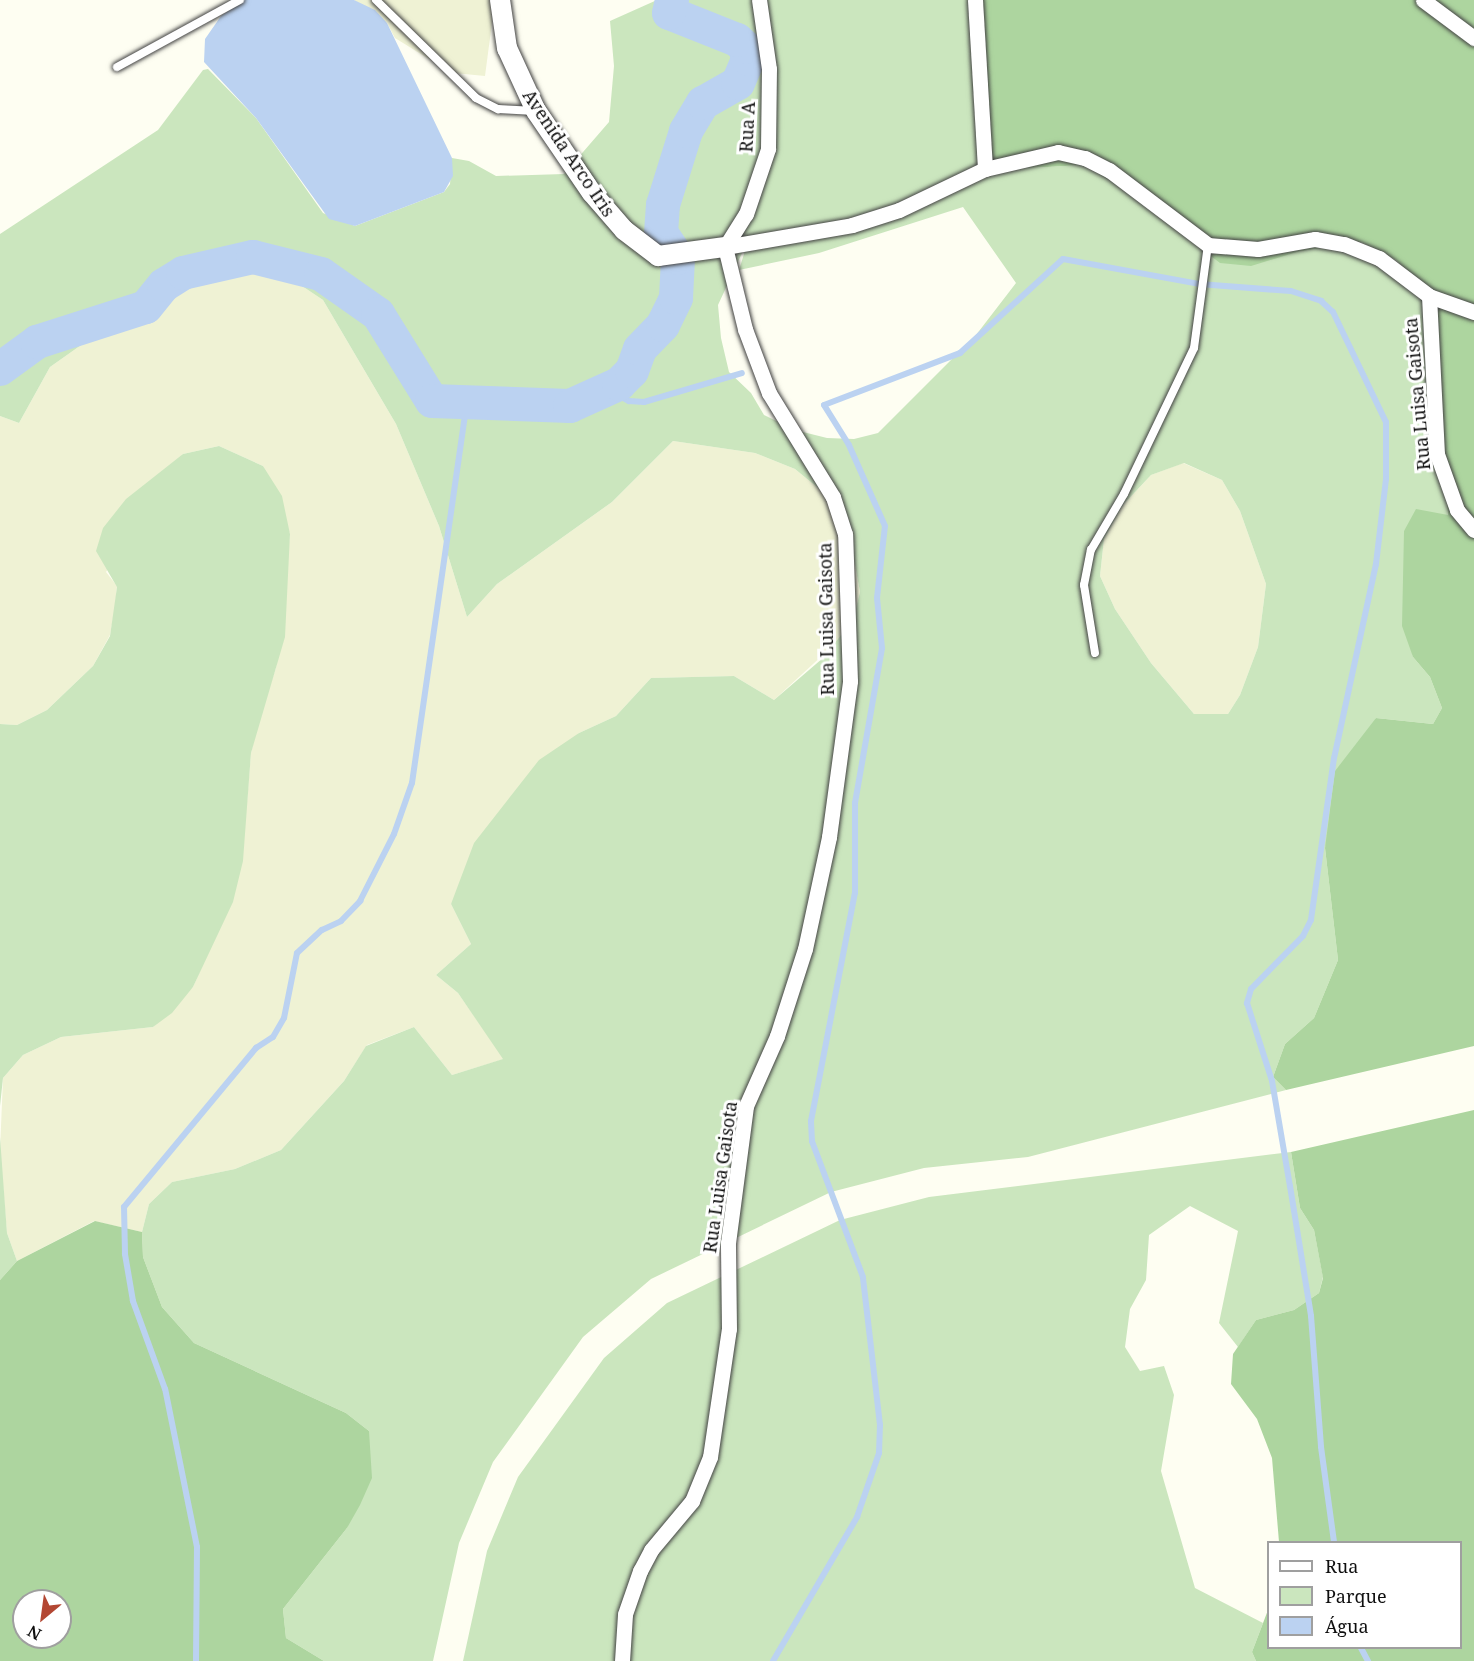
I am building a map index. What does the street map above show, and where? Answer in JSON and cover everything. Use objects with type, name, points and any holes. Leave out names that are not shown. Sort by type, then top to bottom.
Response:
[{"type":"street","name":"Avenida Arco Iris","points":[[500,0],[507,48],[536,111],[592,193],[624,230],[648,252],[669,257],[725,247]]},
{"type":"street","name":"Rua A","points":[[725,247],[746,214],[768,148],[769,69],[759,0]]},
{"type":"street","points":[[975,0],[986,169]]},
{"type":"street","points":[[1423,0],[1474,38]]},
{"type":"street","points":[[725,247],[852,225],[899,210],[986,169],[1058,152],[1085,158],[1109,170],[1208,245]]},
{"type":"street","name":"Rua Luisa Gaisota","points":[[1208,245],[1258,249],[1315,239],[1344,244],[1380,258],[1429,296],[1437,454],[1457,510],[1474,530]]},
{"type":"street","name":"Rua Luisa Gaisota","points":[[622,1661],[625,1614],[640,1571],[651,1550],[692,1501],[710,1457],[729,1329],[728,1243],[746,1106],[777,1035],[805,949],[828,837],[850,681],[844,534],[832,497],[769,393],[745,329],[725,247]]},
{"type":"street","points":[[1429,296],[1474,312]]},
{"type":"lane","points":[[117,67],[240,0]]},
{"type":"lane","points":[[376,0],[476,98],[498,109],[536,111]]},
{"type":"lane","points":[[1095,653],[1084,585],[1091,550],[1124,494],[1194,348],[1208,245]]},
{"type":"green space","points":[[354,0],[495,0],[485,76],[454,73],[424,56],[395,38],[387,23]]},
{"type":"green space","points":[[657,0],[970,0],[991,170],[1083,165],[1126,191],[1297,252],[1361,242],[1396,260],[1419,284],[1448,516],[1404,531],[1404,578],[1413,657],[1430,677],[1442,708],[1433,724],[1376,718],[1325,848],[1338,960],[1314,1018],[1285,1044],[1273,1077],[1286,1090],[1028,1157],[924,1168],[831,1192],[651,1279],[583,1337],[493,1462],[459,1543],[433,1661],[324,1661],[286,1638],[283,1609],[347,1528],[369,1431],[346,1413],[194,1343],[162,1307],[143,1257],[142,1232],[149,1204],[172,1182],[235,1169],[281,1150],[344,1081],[366,1046],[414,1027],[452,1075],[503,1059],[458,993],[436,975],[471,944],[451,904],[474,843],[539,760],[579,733],[616,716],[651,678],[734,676],[774,700],[823,658],[853,620],[860,592],[848,527],[829,497],[795,469],[755,453],[673,441],[612,502],[497,584],[467,617],[439,526],[396,424],[323,300],[254,254],[145,300],[50,367],[19,423],[0,416],[0,234],[158,130],[203,70],[208,69],[256,118],[323,213],[355,226],[444,192],[450,184],[452,158],[469,161],[496,176],[564,174],[609,122],[614,66],[610,21]],"holes":[[[963,207],[1016,283],[976,335],[878,433],[854,439],[827,438],[795,430],[764,415],[751,393],[729,372],[721,338],[718,305],[749,238],[739,270],[819,253]],[[1184,463],[1222,480],[1240,511],[1266,584],[1258,647],[1240,695],[1228,714],[1194,714],[1151,663],[1115,609],[1100,576],[1104,539],[1123,505],[1151,475]]]},
{"type":"green space","points":[[970,0],[1474,0],[1474,1046],[1286,1090],[1273,1077],[1285,1044],[1314,1018],[1338,960],[1325,848],[1335,771],[1376,718],[1433,724],[1442,708],[1430,677],[1413,657],[1402,626],[1404,531],[1416,509],[1448,515],[1419,284],[1396,260],[1361,242],[1297,252],[1251,266],[1220,263],[1126,191],[1083,165],[991,170],[972,88]]},
{"type":"green space","points":[[254,254],[323,300],[396,424],[439,526],[467,617],[497,584],[612,502],[673,441],[755,453],[795,469],[829,497],[848,527],[860,592],[853,620],[838,641],[774,700],[734,676],[651,678],[616,716],[579,733],[451,904],[471,944],[436,975],[458,993],[504,1059],[452,1075],[414,1027],[367,1045],[344,1081],[281,1150],[235,1169],[172,1182],[149,1204],[142,1232],[94,1221],[17,1261],[7,1233],[0,1151],[3,1078],[23,1055],[61,1037],[153,1027],[193,987],[211,946],[247,802],[251,753],[261,710],[276,668],[290,534],[263,466],[219,446],[183,454],[106,572],[117,586],[115,608],[110,635],[93,666],[47,710],[17,725],[0,724],[0,416],[19,423],[50,367],[145,300]]},
{"type":"green space","points":[[219,446],[263,466],[282,496],[290,534],[285,637],[251,753],[243,861],[233,902],[193,987],[172,1013],[153,1027],[61,1037],[23,1055],[3,1078],[0,1106],[0,724],[17,725],[47,710],[93,666],[110,636],[117,587],[96,551],[103,528],[126,499],[183,454]]},
{"type":"green space","points":[[1183,463],[1222,480],[1240,511],[1266,584],[1258,647],[1240,695],[1228,714],[1194,714],[1151,663],[1115,609],[1100,576],[1104,539],[1123,505],[1151,475]]},
{"type":"green space","points":[[1474,1110],[1474,1661],[1256,1661],[1252,1652],[1267,1613],[1267,1649],[1462,1649],[1462,1541],[1279,1541],[1272,1458],[1257,1419],[1231,1384],[1233,1354],[1256,1320],[1294,1310],[1319,1293],[1323,1278],[1314,1230],[1300,1208],[1291,1152]]},
{"type":"green space","points":[[0,1137],[7,1233],[17,1261],[0,1280]]},
{"type":"green space","points":[[1291,1152],[1300,1208],[1314,1230],[1323,1277],[1319,1293],[1294,1310],[1256,1320],[1238,1347],[1219,1323],[1238,1231],[1190,1206],[1149,1235],[1146,1280],[1130,1309],[1125,1347],[1140,1371],[1164,1366],[1174,1395],[1161,1471],[1195,1588],[1263,1623],[1252,1652],[1256,1661],[463,1661],[487,1551],[518,1477],[604,1358],[667,1303],[840,1220],[929,1197]]},
{"type":"green space","points":[[95,1221],[142,1232],[143,1257],[162,1307],[194,1343],[346,1413],[369,1431],[372,1478],[360,1505],[347,1528],[283,1609],[286,1638],[324,1661],[0,1661],[0,1280],[17,1261]]},
{"type":"water","points":[[243,0],[354,0],[375,10],[387,23],[452,158],[453,176],[444,192],[355,226],[329,219],[256,118],[204,62],[205,39],[221,16]]},
{"type":"waterway","points":[[0,369],[37,342],[146,307],[164,285],[183,273],[253,257],[321,274],[378,314],[432,401],[570,406],[619,384],[632,371],[640,349],[663,325],[676,298],[678,258],[661,233],[663,205],[686,131],[703,103],[738,83],[748,59],[745,47],[737,40],[669,13],[672,0]]},
{"type":"waterway","points":[[773,1661],[857,1517],[879,1453],[880,1425],[863,1277],[812,1141],[811,1121],[855,893],[855,803],[882,648],[877,598],[885,526],[849,445],[824,405],[960,353],[1063,259],[1199,284],[1291,291],[1321,301],[1333,312],[1386,422],[1386,479],[1376,564],[1334,758],[1311,920],[1303,936],[1251,989],[1247,1003],[1272,1081],[1311,1316],[1321,1447],[1334,1541]]},
{"type":"waterway","points":[[607,389],[629,401],[644,402],[742,373]]},
{"type":"waterway","points":[[196,1661],[197,1547],[165,1389],[133,1301],[125,1254],[124,1207],[256,1048],[273,1037],[284,1018],[297,953],[322,930],[341,921],[360,901],[394,834],[412,783],[467,401]]},
{"type":"waterway","points":[[1362,1649],[1368,1661]]}]
